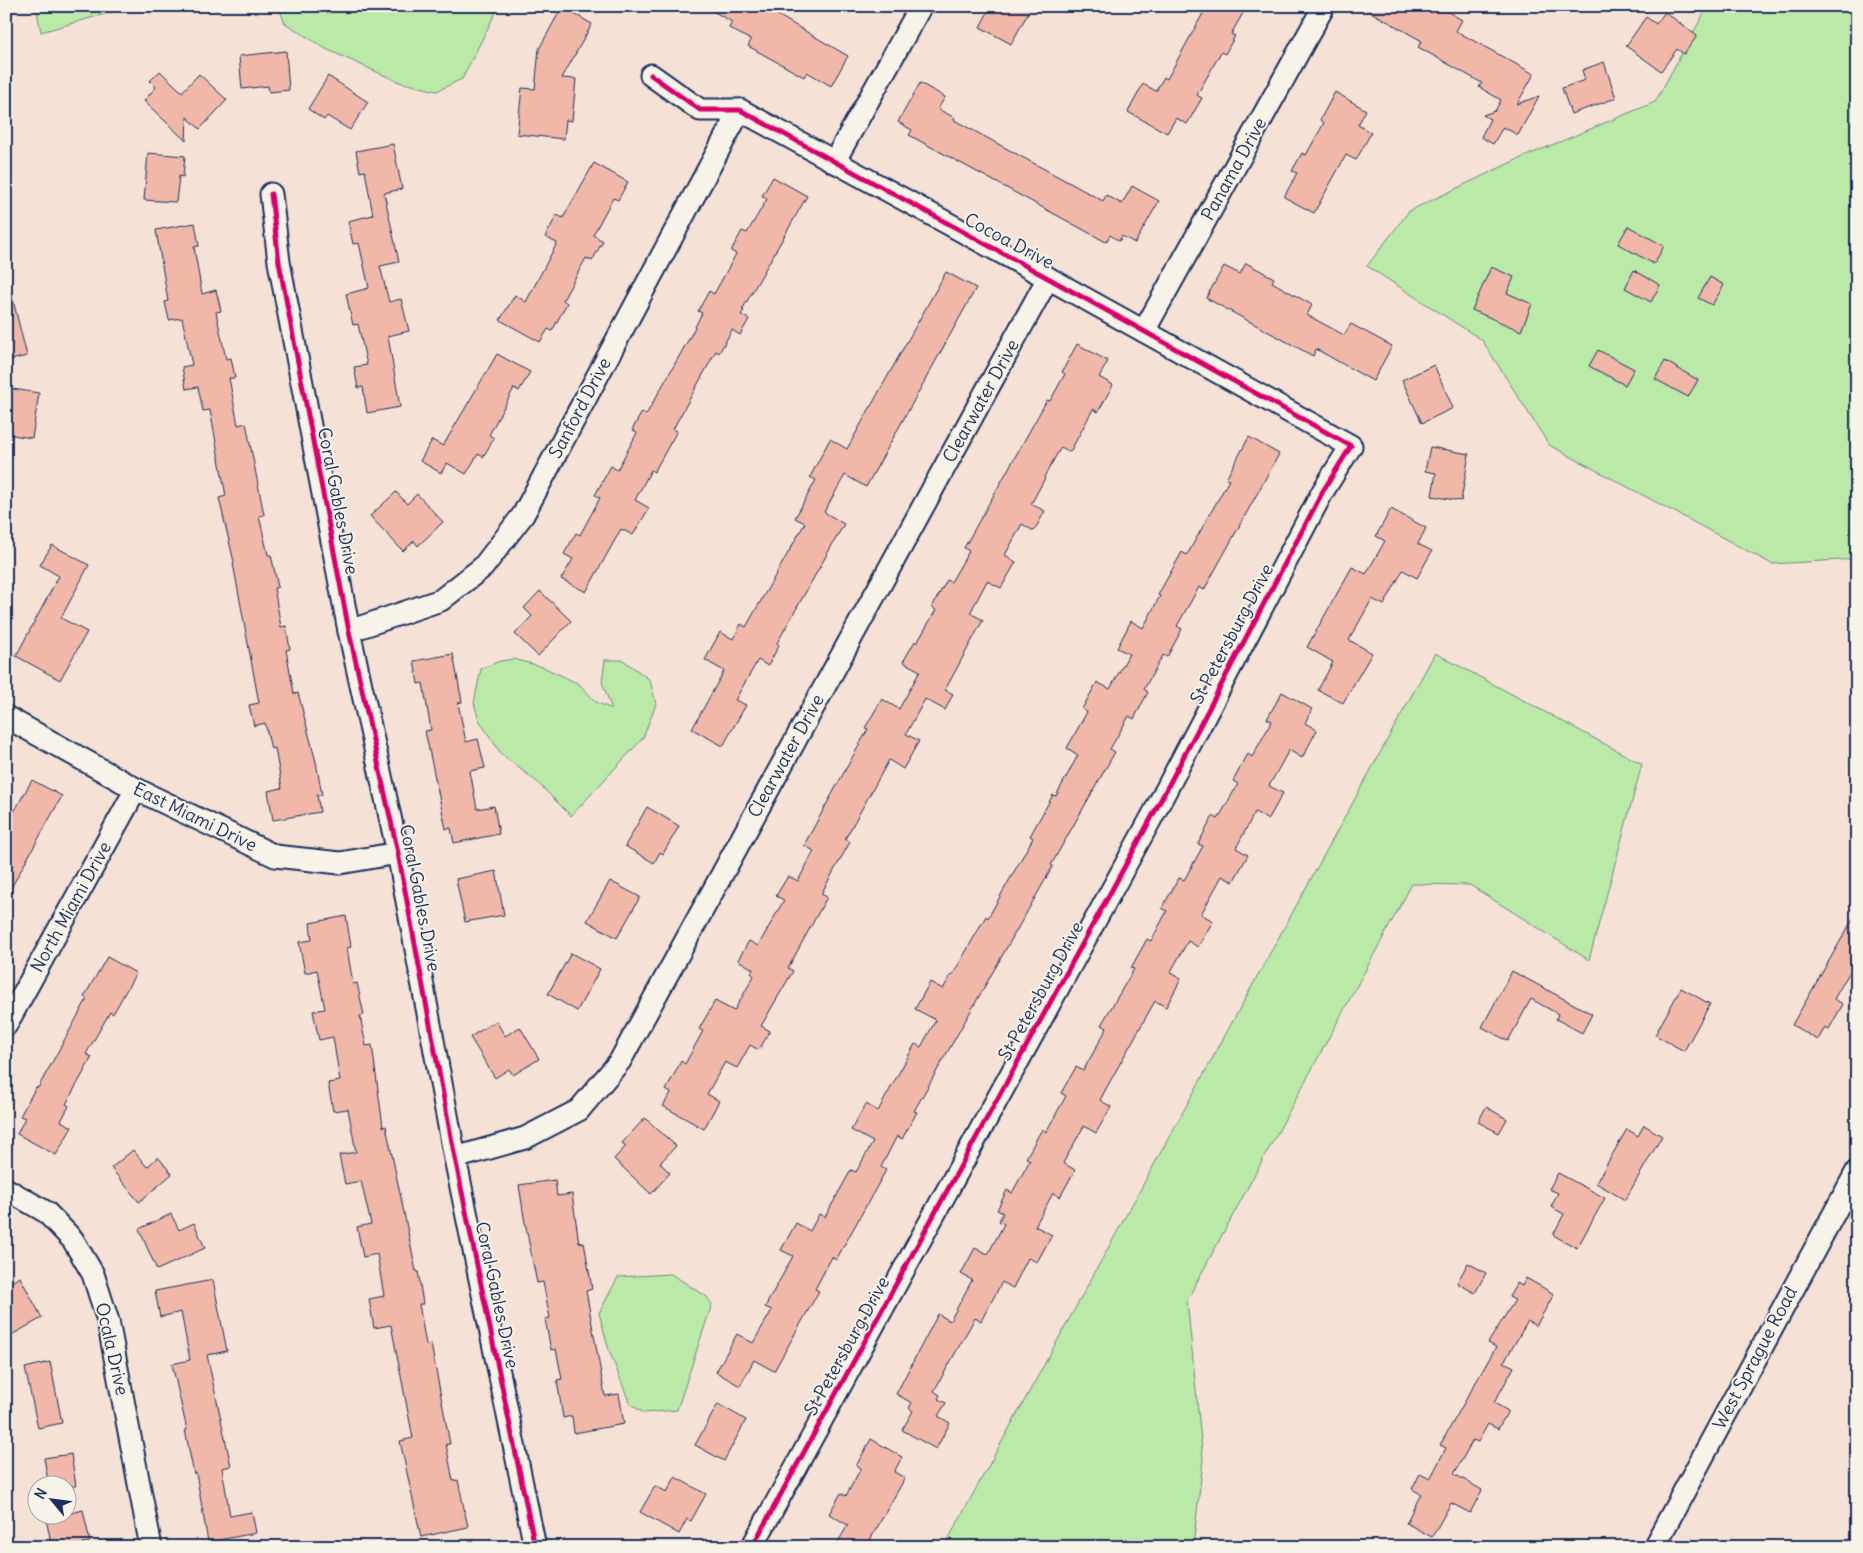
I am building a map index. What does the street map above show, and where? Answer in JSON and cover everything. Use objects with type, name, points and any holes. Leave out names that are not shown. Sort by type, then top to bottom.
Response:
[{"type":"street","points":[[834,162],[921,6]]},
{"type":"street","name":"Panama Drive","points":[[1144,331],[1324,6]]},
{"type":"street","name":"Cocoa Drive","points":[[651,75],[700,110],[740,110],[1351,446]]},
{"type":"street","name":"Sanford Drive","points":[[349,632],[442,600],[482,567],[523,515],[740,110]]},
{"type":"street","name":"Coral Gables Drive","points":[[271,194],[279,262],[349,632],[398,853],[455,1158],[535,1547]]},
{"type":"street","name":"Clearwater Drive","points":[[455,1158],[525,1138],[580,1110],[620,1061],[1048,278]]},
{"type":"street","name":"St Petersburg Drive","points":[[752,1547],[1154,813],[1323,491],[1351,446]]},
{"type":"street","name":"East Miami Drive","points":[[6,717],[136,789],[275,856],[340,863],[398,853]]},
{"type":"street","name":"North Miami Drive","points":[[6,1025],[136,789]]},
{"type":"street","name":"West Sprague Road","points":[[1654,1547],[1857,1171]]},
{"type":"street","name":"Ocala Drive","points":[[6,1189],[46,1212],[73,1240],[93,1274],[108,1321],[151,1547]]},
{"type":"green space","points":[[36,6],[133,6],[41,32]]},
{"type":"green space","points":[[278,6],[499,6],[462,79],[437,91],[399,82],[326,49],[285,23]]},
{"type":"green space","points":[[1708,6],[1857,6],[1851,19],[1857,22],[1857,559],[1772,564],[1549,445],[1482,340],[1367,266],[1409,211],[1514,161],[1655,102]]},
{"type":"green space","points":[[1435,653],[1642,764],[1589,960],[1470,885],[1412,884],[1187,1300],[1203,1460],[1193,1547],[944,1547]]},
{"type":"green space","points":[[514,659],[543,667],[579,684],[596,702],[612,709],[602,682],[605,660],[623,660],[650,680],[656,704],[643,738],[571,816],[536,781],[502,755],[479,720],[474,703],[481,669],[500,661]]},
{"type":"green space","points":[[671,1274],[706,1296],[712,1304],[677,1410],[644,1413],[630,1404],[609,1350],[599,1313],[618,1277]]},
{"type":"building","points":[[704,6],[762,6],[848,56],[831,86],[807,72],[804,77],[748,46],[751,40],[729,28],[732,22]]},
{"type":"building","points":[[991,6],[1032,6],[1011,44],[980,27]]},
{"type":"building","points":[[1207,6],[1247,6],[1231,34],[1235,36],[1225,54],[1221,52],[1197,95],[1202,98],[1187,124],[1176,118],[1167,133],[1128,112],[1143,84],[1156,91],[1164,77],[1167,79]]},
{"type":"building","points":[[1360,6],[1438,6],[1462,20],[1456,31],[1534,74],[1517,104],[1539,96],[1518,135],[1503,127],[1493,144],[1481,137],[1490,119],[1483,115],[1495,111],[1501,100],[1479,87],[1482,83],[1418,47],[1422,41]]},
{"type":"building","points":[[562,7],[592,24],[562,78],[576,79],[572,121],[566,120],[564,139],[517,134],[522,88],[535,89],[539,49]]},
{"type":"building","points":[[1665,12],[1697,36],[1684,54],[1677,49],[1661,71],[1626,46],[1646,17],[1656,24]]},
{"type":"building","points":[[286,51],[289,90],[269,92],[268,86],[242,89],[239,56]]},
{"type":"building","points":[[1604,62],[1616,98],[1571,114],[1562,88],[1585,80],[1582,70]]},
{"type":"building","points":[[160,71],[182,92],[199,74],[227,100],[200,129],[187,117],[186,141],[144,101],[156,87],[150,81]]},
{"type":"building","points":[[328,76],[368,102],[350,130],[327,116],[324,120],[308,109]]},
{"type":"building","points":[[920,83],[945,97],[938,109],[955,118],[954,120],[1103,201],[1106,195],[1122,204],[1132,186],[1159,201],[1135,243],[1122,236],[1119,241],[1110,235],[1106,242],[909,135],[912,130],[898,122]]},
{"type":"building","points":[[1335,92],[1366,110],[1358,125],[1371,133],[1356,160],[1346,155],[1314,213],[1284,197],[1297,173],[1292,171],[1302,153],[1306,155],[1324,123],[1320,120]]},
{"type":"building","points":[[393,144],[402,189],[384,193],[399,262],[380,266],[389,302],[401,299],[409,331],[388,336],[400,407],[367,413],[363,387],[358,388],[354,367],[367,365],[358,324],[353,325],[346,294],[369,288],[359,243],[353,244],[348,221],[373,215],[365,171],[360,172],[356,151]]},
{"type":"building","points":[[148,153],[185,156],[183,177],[179,176],[176,202],[144,200]]},
{"type":"building","points":[[594,163],[628,182],[618,200],[613,198],[593,235],[603,241],[592,261],[586,258],[563,300],[567,303],[552,331],[548,329],[540,342],[500,320],[515,295],[526,302],[557,243],[545,237],[557,215],[563,218]]},
{"type":"building","points":[[773,177],[807,196],[742,310],[744,310],[741,315],[749,319],[740,335],[732,330],[719,353],[716,351],[673,429],[677,431],[654,472],[651,470],[635,500],[649,508],[633,535],[621,529],[586,592],[561,579],[573,559],[564,554],[576,533],[580,535],[600,498],[595,495],[611,466],[617,470],[637,433],[632,430],[642,412],[646,415],[690,337],[702,313],[698,311],[709,291],[714,294],[736,254],[731,251],[742,231],[747,233],[767,199],[762,196]]},
{"type":"building","points":[[195,223],[199,246],[194,247],[202,294],[216,290],[221,311],[216,312],[226,359],[231,358],[235,378],[229,378],[238,425],[246,423],[264,515],[259,516],[268,555],[271,555],[278,587],[274,588],[281,627],[286,626],[290,649],[286,650],[294,694],[298,693],[316,762],[322,795],[317,795],[320,812],[273,820],[268,791],[282,788],[275,748],[271,749],[265,723],[254,726],[249,705],[259,703],[234,562],[219,498],[226,496],[210,410],[203,411],[198,387],[186,389],[182,367],[192,365],[182,318],[169,320],[165,302],[168,301],[156,230]]},
{"type":"building","points":[[1628,226],[1664,246],[1654,264],[1618,244]]},
{"type":"building","points":[[1246,263],[1274,278],[1272,282],[1312,305],[1307,315],[1344,335],[1351,324],[1392,346],[1373,381],[1316,349],[1313,356],[1206,298],[1224,266],[1240,274]]},
{"type":"building","points":[[1491,267],[1514,277],[1507,293],[1532,304],[1521,331],[1472,310]]},
{"type":"building","points":[[1634,270],[1660,285],[1651,302],[1625,288]]},
{"type":"building","points":[[946,272],[976,288],[866,487],[845,475],[824,512],[844,524],[777,643],[779,645],[768,666],[758,660],[735,700],[746,705],[723,746],[692,729],[724,671],[705,660],[720,632],[733,639],[741,624],[746,627],[805,523],[795,518],[816,480],[810,477],[830,439],[847,449]]},
{"type":"building","points":[[1710,277],[1724,285],[1712,305],[1698,298]]},
{"type":"building","points":[[12,296],[27,356],[6,361],[6,297]]},
{"type":"building","points":[[1077,344],[1108,361],[1099,377],[1113,385],[1098,412],[1093,409],[1070,452],[1061,447],[1044,477],[1031,504],[1045,511],[1034,531],[1022,524],[1005,555],[1016,562],[1001,588],[987,581],[970,613],[983,620],[945,690],[953,694],[945,710],[925,699],[906,734],[919,741],[903,769],[889,760],[845,839],[850,842],[821,894],[827,897],[788,968],[793,971],[761,1026],[770,1031],[759,1050],[750,1045],[737,1068],[725,1062],[707,1094],[719,1101],[704,1129],[663,1106],[671,1093],[666,1090],[681,1061],[685,1064],[703,1031],[699,1029],[715,1001],[734,1011],[754,976],[751,973],[753,969],[738,960],[749,941],[758,946],[784,900],[776,896],[788,876],[798,881],[814,851],[804,845],[868,729],[865,728],[882,699],[899,709],[920,671],[903,662],[915,641],[917,643],[936,610],[932,607],[947,580],[951,582],[969,551],[964,548],[1047,400],[1050,401],[1065,374],[1062,372]]},
{"type":"building","points":[[1598,350],[1634,369],[1625,385],[1589,366]]},
{"type":"building","points":[[497,354],[530,372],[519,391],[514,388],[489,435],[494,438],[483,457],[478,454],[466,474],[447,463],[441,473],[420,461],[432,440],[443,446]]},
{"type":"building","points":[[1665,361],[1698,380],[1688,397],[1655,379]]},
{"type":"building","points":[[1434,365],[1453,408],[1422,423],[1402,380]]},
{"type":"building","points":[[6,388],[39,393],[32,438],[6,434]]},
{"type":"building","points":[[1249,437],[1279,454],[1204,590],[1199,587],[1177,626],[1182,629],[1167,657],[1163,655],[1144,689],[1148,692],[1134,719],[1129,716],[1110,749],[1115,752],[1051,865],[1053,866],[914,1111],[917,1112],[902,1139],[897,1136],[881,1167],[886,1170],[836,1260],[832,1257],[815,1289],[819,1291],[774,1371],[754,1360],[740,1386],[716,1372],[737,1334],[753,1343],[772,1310],[765,1307],[793,1256],[781,1250],[796,1223],[810,1231],[819,1214],[825,1217],[851,1170],[856,1172],[873,1142],[851,1130],[866,1104],[878,1111],[915,1044],[921,1047],[936,1020],[915,1009],[930,982],[943,989],[986,916],[988,918],[1033,838],[1030,836],[1053,795],[1056,796],[1078,755],[1067,748],[1087,712],[1082,709],[1097,682],[1110,689],[1129,654],[1117,648],[1131,621],[1143,628],[1160,596],[1158,595],[1182,552],[1187,555],[1229,480],[1226,479]]},
{"type":"building","points":[[1430,447],[1469,454],[1461,501],[1432,496],[1436,473],[1425,471]]},
{"type":"building","points":[[396,492],[407,504],[417,494],[443,522],[418,546],[414,541],[403,551],[370,516]]},
{"type":"building","points":[[1391,509],[1426,528],[1418,544],[1432,551],[1417,578],[1403,570],[1384,605],[1372,599],[1349,640],[1372,653],[1343,703],[1318,690],[1333,662],[1307,647],[1352,567],[1366,574],[1385,541],[1376,536]]},
{"type":"building","points":[[52,545],[89,565],[61,618],[87,632],[60,680],[16,656],[59,576],[40,565]]},
{"type":"building","points":[[540,591],[571,621],[538,656],[515,634],[532,616],[524,608]]},
{"type":"building","points":[[453,654],[462,702],[458,703],[466,742],[478,739],[485,768],[470,771],[477,809],[494,806],[499,834],[454,843],[451,828],[446,829],[425,731],[431,730],[423,683],[418,684],[414,661]]},
{"type":"building","points":[[1282,692],[1312,709],[1305,723],[1317,730],[1302,758],[1289,750],[1269,786],[1283,793],[1268,820],[1255,812],[1236,848],[1248,855],[1233,882],[1222,876],[1201,914],[1213,921],[1198,947],[1188,941],[1170,973],[1181,979],[1166,1007],[1155,1001],[1100,1100],[1111,1107],[1096,1133],[1084,1126],[1063,1163],[1075,1170],[1060,1197],[1053,1193],[1035,1226],[1052,1235],[1037,1262],[1028,1258],[1013,1288],[1002,1282],[981,1321],[975,1318],[934,1391],[940,1395],[938,1399],[946,1403],[938,1416],[950,1423],[936,1449],[902,1430],[913,1411],[909,1408],[912,1403],[896,1394],[938,1314],[950,1321],[972,1280],[961,1274],[975,1248],[988,1254],[1004,1224],[999,1221],[1003,1213],[997,1210],[1007,1190],[1012,1193],[1030,1160],[1026,1158],[1042,1129],[1046,1132],[1066,1096],[1061,1093],[1076,1067],[1083,1071],[1107,1028],[1101,1025],[1134,969],[1131,968],[1147,939],[1151,941],[1167,911],[1162,908],[1179,878],[1184,880],[1203,846],[1198,844],[1213,816],[1218,819],[1238,784],[1233,781],[1248,754],[1252,757],[1272,721],[1267,719]]},
{"type":"building","points":[[32,780],[62,796],[6,897],[6,826]]},
{"type":"building","points":[[647,807],[679,826],[663,854],[660,852],[654,863],[625,846]]},
{"type":"building","points":[[496,871],[504,915],[465,922],[456,879]]},
{"type":"building","points":[[610,881],[640,897],[617,938],[587,921]]},
{"type":"building","points":[[1857,912],[1857,959],[1834,999],[1843,1004],[1829,1029],[1825,1027],[1818,1040],[1792,1025]]},
{"type":"building","points":[[346,916],[351,947],[347,948],[353,984],[357,983],[364,1015],[360,1016],[366,1046],[372,1045],[383,1127],[386,1126],[416,1271],[418,1271],[423,1304],[419,1304],[426,1345],[431,1344],[450,1444],[446,1444],[453,1481],[458,1480],[468,1527],[421,1537],[400,1441],[413,1438],[391,1325],[374,1328],[369,1299],[384,1296],[377,1254],[363,1257],[357,1227],[371,1224],[361,1181],[345,1184],[339,1155],[356,1152],[348,1109],[333,1111],[328,1083],[340,1081],[333,1037],[319,1040],[313,1011],[325,1009],[317,970],[305,973],[299,942],[312,940],[310,923]]},
{"type":"building","points":[[571,953],[600,969],[577,1011],[548,994]]},
{"type":"building","points":[[107,957],[136,973],[113,1014],[110,1012],[86,1054],[92,1057],[66,1104],[69,1106],[61,1121],[72,1127],[56,1155],[17,1134],[25,1118],[20,1116],[36,1087],[38,1088],[87,999],[84,997]]},
{"type":"building","points":[[1512,971],[1592,1014],[1582,1033],[1556,1019],[1558,1014],[1531,999],[1508,1041],[1482,1027]]},
{"type":"building","points":[[1681,988],[1710,1004],[1684,1051],[1655,1035]]},
{"type":"building","points":[[496,1021],[505,1036],[520,1027],[539,1059],[513,1075],[509,1069],[495,1078],[470,1037]]},
{"type":"building","points":[[1486,1107],[1507,1119],[1499,1133],[1478,1122]]},
{"type":"building","points":[[645,1118],[676,1146],[660,1163],[670,1173],[651,1194],[614,1159],[626,1146],[622,1143]]},
{"type":"building","points":[[1644,1125],[1662,1136],[1625,1200],[1596,1183],[1627,1129],[1638,1136]]},
{"type":"building","points":[[133,1150],[147,1167],[158,1157],[172,1174],[139,1202],[111,1168]]},
{"type":"building","points":[[1558,1173],[1605,1198],[1577,1248],[1553,1235],[1564,1214],[1551,1207],[1558,1193],[1549,1189]]},
{"type":"building","points":[[555,1180],[557,1196],[572,1194],[579,1243],[584,1242],[592,1289],[586,1291],[605,1396],[619,1394],[624,1424],[574,1433],[572,1416],[563,1418],[557,1380],[562,1379],[556,1349],[551,1350],[545,1319],[550,1318],[543,1282],[537,1283],[519,1185]]},
{"type":"building","points":[[171,1214],[179,1230],[194,1223],[205,1248],[157,1270],[139,1229]]},
{"type":"building","points":[[1468,1263],[1486,1273],[1475,1293],[1457,1283]]},
{"type":"building","points":[[20,1277],[42,1318],[6,1338],[6,1285]]},
{"type":"building","points":[[1526,1278],[1554,1294],[1536,1326],[1528,1321],[1504,1362],[1514,1367],[1494,1403],[1508,1411],[1498,1429],[1488,1424],[1478,1442],[1473,1440],[1454,1474],[1482,1490],[1470,1513],[1451,1503],[1432,1537],[1406,1523],[1421,1494],[1412,1489],[1420,1474],[1430,1479],[1446,1448],[1440,1445],[1496,1347],[1488,1343],[1515,1300],[1509,1297],[1517,1283],[1522,1286]]},
{"type":"building","points":[[213,1280],[227,1351],[207,1355],[231,1466],[222,1468],[230,1516],[252,1512],[256,1533],[208,1542],[196,1473],[194,1474],[185,1430],[187,1430],[172,1364],[190,1360],[181,1312],[160,1317],[155,1291]]},
{"type":"building","points":[[50,1362],[62,1423],[38,1428],[25,1368]]},
{"type":"building","points":[[718,1404],[746,1420],[724,1461],[695,1445]]},
{"type":"building","points":[[871,1439],[902,1457],[894,1472],[905,1478],[866,1547],[835,1547],[848,1525],[829,1514],[841,1493],[846,1496],[861,1468],[856,1466]]},
{"type":"building","points":[[71,1454],[74,1476],[47,1476],[44,1458]]},
{"type":"building","points":[[675,1477],[706,1494],[691,1521],[687,1519],[679,1534],[640,1512],[655,1486],[667,1492]]},
{"type":"building","points":[[83,1510],[90,1542],[83,1543],[84,1547],[52,1547],[48,1526],[78,1526],[78,1511]]},
{"type":"cycle path","points":[[651,75],[700,110],[740,110],[1351,446],[1323,491],[1154,813],[752,1547]]},
{"type":"cycle path","points":[[271,194],[279,262],[349,631],[398,853],[455,1158],[535,1547]]}]
